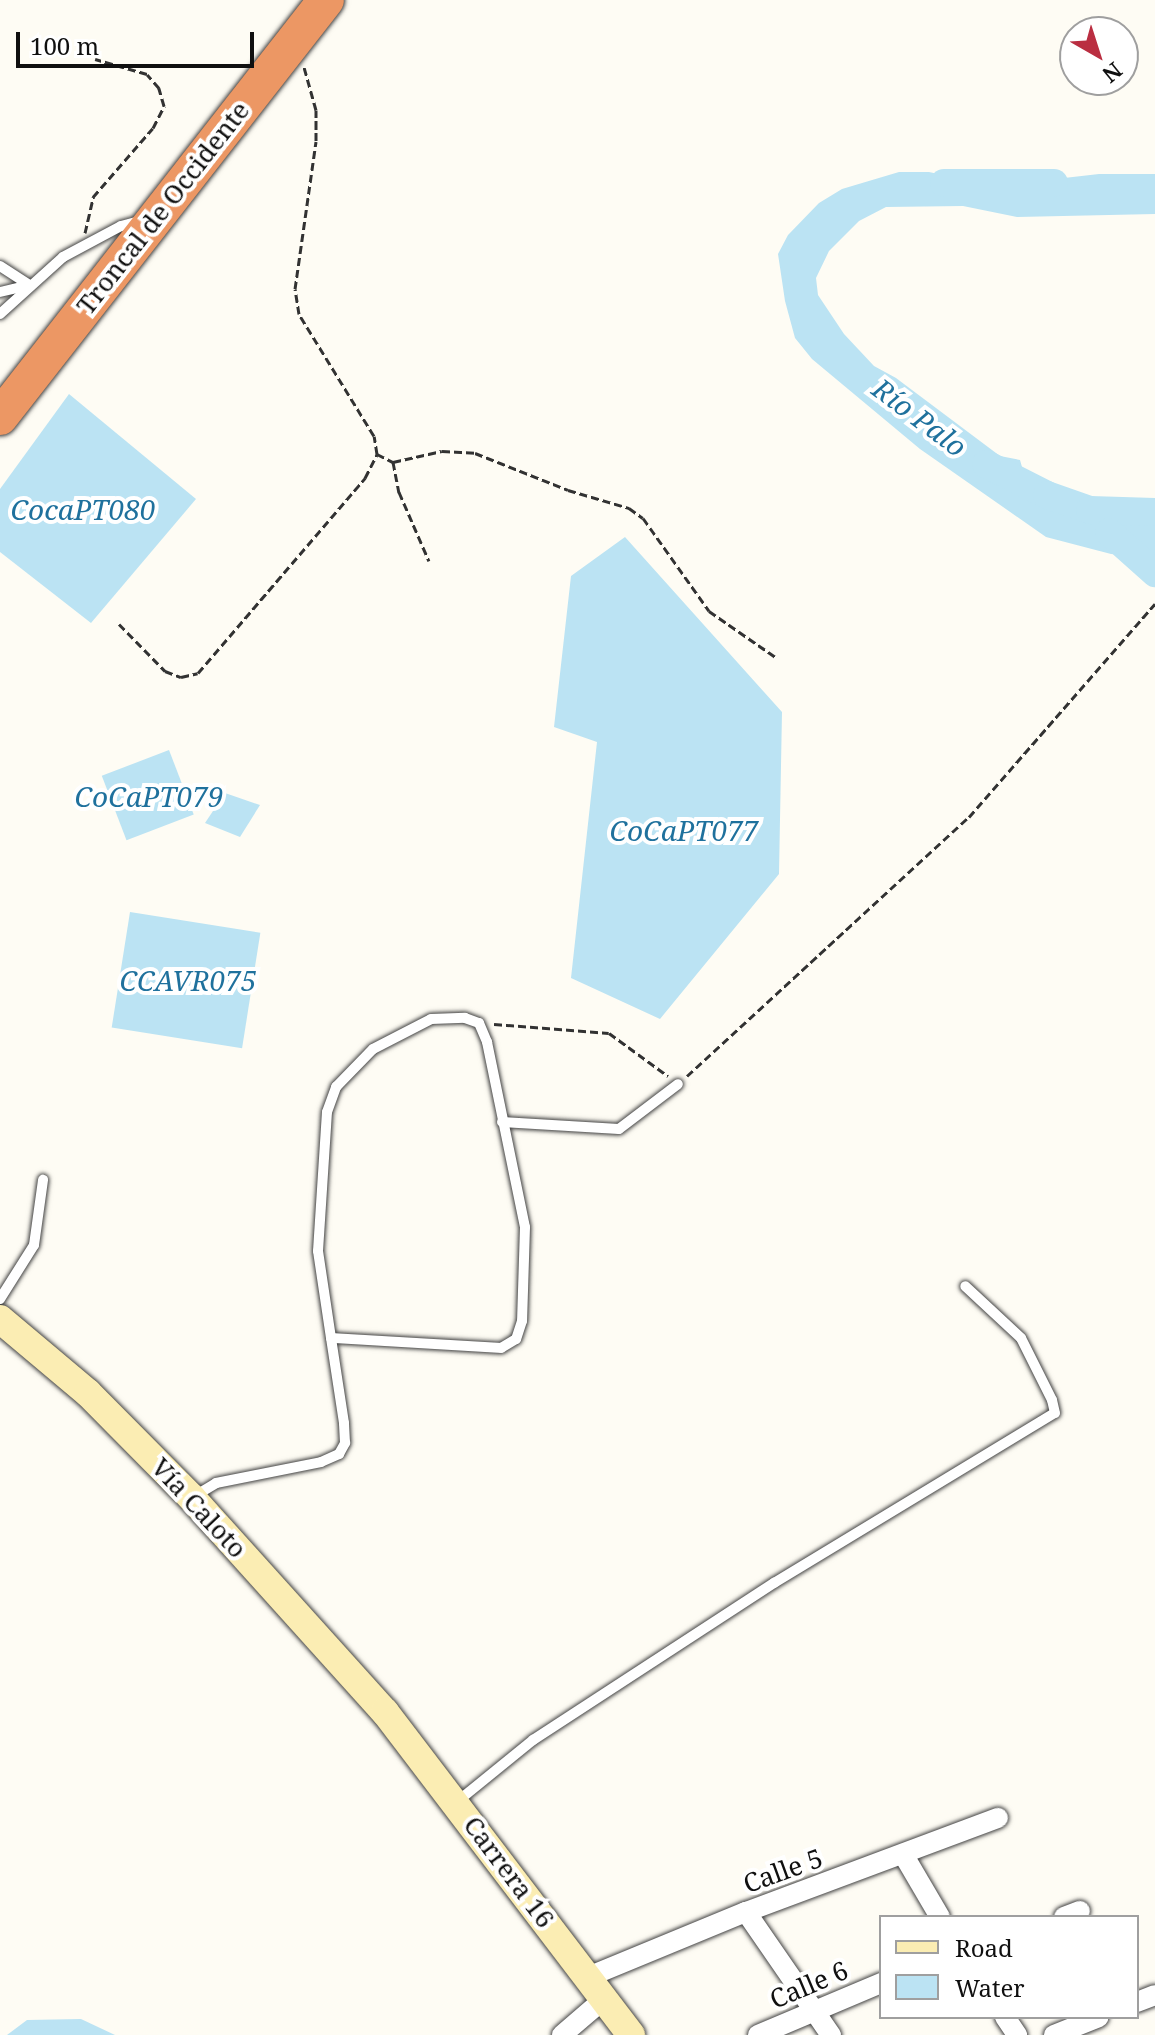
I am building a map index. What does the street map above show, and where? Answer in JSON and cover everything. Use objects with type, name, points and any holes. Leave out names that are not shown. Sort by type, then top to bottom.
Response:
[{"type":"highway","name":"Troncal de Occidente","points":[[0,417],[326,0]]},
{"type":"street","name":"Vía Caloto","points":[[0,1319],[88,1393],[192,1498],[385,1712]]},
{"type":"street","name":"Carrera 16","points":[[385,1712],[631,2035]]},
{"type":"street","name":"Calle 5","points":[[562,2035],[596,1988],[746,1912],[998,1818]]},
{"type":"street","points":[[903,1854],[939,1915]]},
{"type":"street","points":[[746,1912],[831,2035]]},
{"type":"street","name":"Calle 6","points":[[758,2035],[879,1984]]},
{"type":"street","points":[[1054,2035],[1094,2019]]},
{"type":"lane","points":[[0,314],[63,257],[121,226],[157,216]]},
{"type":"lane","points":[[0,266],[29,285]]},
{"type":"lane","points":[[0,292],[29,285]]},
{"type":"lane","points":[[192,1498],[216,1483],[321,1462],[339,1454],[345,1443],[344,1423],[331,1338],[318,1251],[327,1112],[336,1087],[373,1049],[431,1019],[465,1018],[479,1023],[487,1042],[525,1227],[522,1321],[516,1339],[501,1348],[331,1338]]},
{"type":"lane","points":[[502,1122],[619,1129],[678,1084]]},
{"type":"lane","points":[[0,1299],[34,1245],[43,1180]]},
{"type":"lane","points":[[456,1802],[533,1740],[583,1707],[774,1583],[1055,1413],[1052,1400],[1021,1338],[965,1286]]},
{"type":"path","points":[[119,624],[165,671],[181,677],[198,673],[365,478],[377,454],[374,436],[299,314],[295,289],[316,141],[316,110],[295,41]]},
{"type":"path","points":[[88,244],[87,214],[93,197],[153,128],[164,106],[159,88],[147,74],[95,59]]},
{"type":"path","points":[[377,454],[393,462],[442,451],[475,453],[568,490],[629,508],[643,518],[709,611],[777,658]]},
{"type":"path","points":[[393,462],[399,492],[429,561]]},
{"type":"path","points":[[479,1023],[609,1033],[678,1084],[969,817],[1155,604]]},
{"type":"water","points":[[899,172],[929,172],[993,186],[1099,174],[1155,174],[1155,214],[1017,217],[963,206],[886,207],[859,221],[829,251],[816,278],[818,295],[844,334],[874,366],[896,378],[1000,456],[1020,460],[1022,467],[1009,474],[1047,506],[1090,521],[1155,525],[1155,557],[1111,554],[1046,537],[920,449],[812,359],[795,338],[785,301],[778,254],[788,235],[819,203],[842,189]]},
{"type":"water","name":"CocaPT080","points":[[69,394],[196,499],[91,623],[0,552],[0,489]]},
{"type":"water","name":"CoCaPT077","points":[[625,537],[782,712],[779,874],[660,1019],[571,978],[597,742],[554,727],[571,576]]},
{"type":"water","name":"CoCaPT079","points":[[169,750],[194,814],[127,840],[102,776]]},
{"type":"water","points":[[225,793],[260,805],[240,837],[205,823]]},
{"type":"water","name":"CCAVR075","points":[[130,912],[260,933],[242,1048],[112,1028]]},
{"type":"water","points":[[81,2019],[115,2035],[7,2035],[27,2020]]},
{"type":"waterway","name":"Río Palo","points":[[944,183],[1054,183]]},
{"type":"waterway","name":"Río Palo","points":[[986,464],[1047,495],[1090,510],[1155,512]]},
{"type":"waterway","name":"Río Palo","points":[[1109,532],[1155,573]]}]
